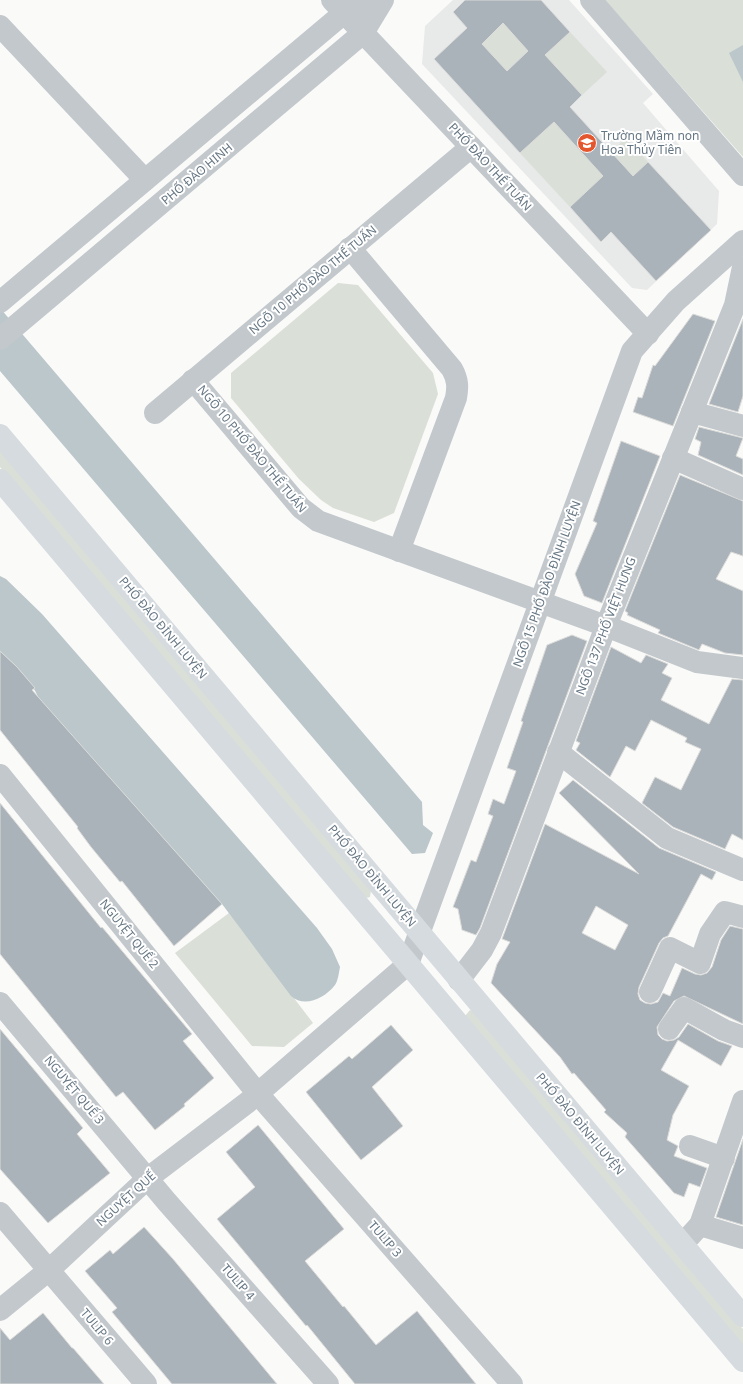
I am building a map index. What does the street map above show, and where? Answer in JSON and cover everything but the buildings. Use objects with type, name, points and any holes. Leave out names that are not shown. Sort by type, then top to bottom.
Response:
[{"type":"main road","name":"PHỐ ĐÀO ĐÌNH LUYỆN","points":[[0,436],[743,1316]]},
{"type":"main road","points":[[0,480],[743,1361]]},
{"type":"street","points":[[0,302],[145,180],[338,6],[377,0]]},
{"type":"street","name":"PHỐ ĐÀO HINH","points":[[0,339],[363,33],[383,0]]},
{"type":"street","points":[[591,0],[743,176]]},
{"type":"street","name":"PHỐ ĐÀO THẾ TUẤN","points":[[338,6],[648,334]]},
{"type":"street","points":[[0,26],[145,180]]},
{"type":"street","name":"NGÕ 10 PHỐ ĐÀO THẾ TUẤN","points":[[155,413],[471,147]]},
{"type":"street","name":"NGÕ 15 PHỐ ĐÀO ĐÌNH LUYỆN","points":[[408,964],[632,351],[676,301],[743,241]]},
{"type":"street","name":"NGÕ 10 PHỐ ĐÀO THẾ TUẤN","points":[[350,248],[452,369],[457,378],[458,388],[456,398],[399,551]]},
{"type":"street","points":[[708,272],[741,276]]},
{"type":"street","name":"NGÕ 137 PHỐ VIỆT HƯNG","points":[[460,980],[482,950],[491,933],[606,626],[735,305],[741,276]]},
{"type":"street","name":"NGÕ 10 PHỐ ĐÀO THẾ TUẤN","points":[[193,380],[310,516],[328,525],[606,626],[697,662],[743,668]]},
{"type":"street","points":[[692,412],[743,426]]},
{"type":"street","points":[[673,458],[743,489]]},
{"type":"street","points":[[558,752],[667,838],[743,870]]},
{"type":"street","name":"NGUYỆT QUẾ 2","points":[[0,775],[258,1094]]},
{"type":"street","points":[[650,992],[670,948],[700,964],[710,934],[725,912],[743,917]]},
{"type":"street","name":"NGUYỆT QUẾ","points":[[0,1310],[49,1270],[148,1178],[258,1094],[408,964]]},
{"type":"street","name":"NGUYỆT QUẾ 3","points":[[0,1003],[148,1178]]},
{"type":"street","points":[[669,1029],[684,1008],[724,1030],[743,1037]]},
{"type":"street","name":"TULIP 3","points":[[258,1094],[512,1384]]},
{"type":"street","points":[[681,1243],[700,1225],[743,1101]]},
{"type":"street","points":[[690,1146],[724,1158]]},
{"type":"street","name":"TULIP 4","points":[[148,1178],[167,1202],[328,1384]]},
{"type":"street","name":"TULIP 6","points":[[0,1213],[146,1384]]},
{"type":"street","points":[[700,1225],[743,1238]]},
{"type":"shaded area","name":"Trường Mầm non Hoa Thủy Tiên","points":[[453,0],[569,0],[653,94],[643,103],[719,191],[717,224],[647,290],[632,288],[422,64],[425,26]]},
{"type":"shaded area","points":[[605,0],[743,0],[743,157]]},
{"type":"shaded area","points":[[503,23],[528,51],[507,71],[482,44]]},
{"type":"shaded area","points":[[570,32],[607,72],[582,95],[555,65],[547,72],[542,58]]},
{"type":"shaded area","points":[[743,45],[743,82],[729,53]]},
{"type":"shaded area","points":[[554,122],[603,176],[570,207],[520,153]]},
{"type":"shaded area","points":[[626,138],[648,162],[633,176],[611,152]]},
{"type":"shaded area","points":[[338,283],[358,285],[433,373],[438,394],[394,513],[374,522],[333,508],[321,500],[299,479],[231,398],[231,373]]},
{"type":"shaded area","points":[[0,308],[422,802],[423,825],[433,833],[425,853],[412,854],[0,371]]},
{"type":"shaded area","points":[[0,449],[371,890],[370,897],[366,898],[361,895],[0,467]]},
{"type":"shaded area","points":[[0,576],[6,579],[42,614],[317,928],[332,949],[340,967],[336,983],[320,998],[302,1001],[296,1000],[291,996],[222,904],[39,699],[32,685],[17,667],[0,651]]},
{"type":"shaded area","points":[[229,913],[313,1023],[284,1047],[252,1046],[175,953]]},
{"type":"shaded area","points":[[470,1010],[476,1013],[743,1329],[743,1348],[465,1016]]},
{"type":"place","name":"Trường Mầm non Hoa Thủy Tiên","points":[[587,143]]}]
